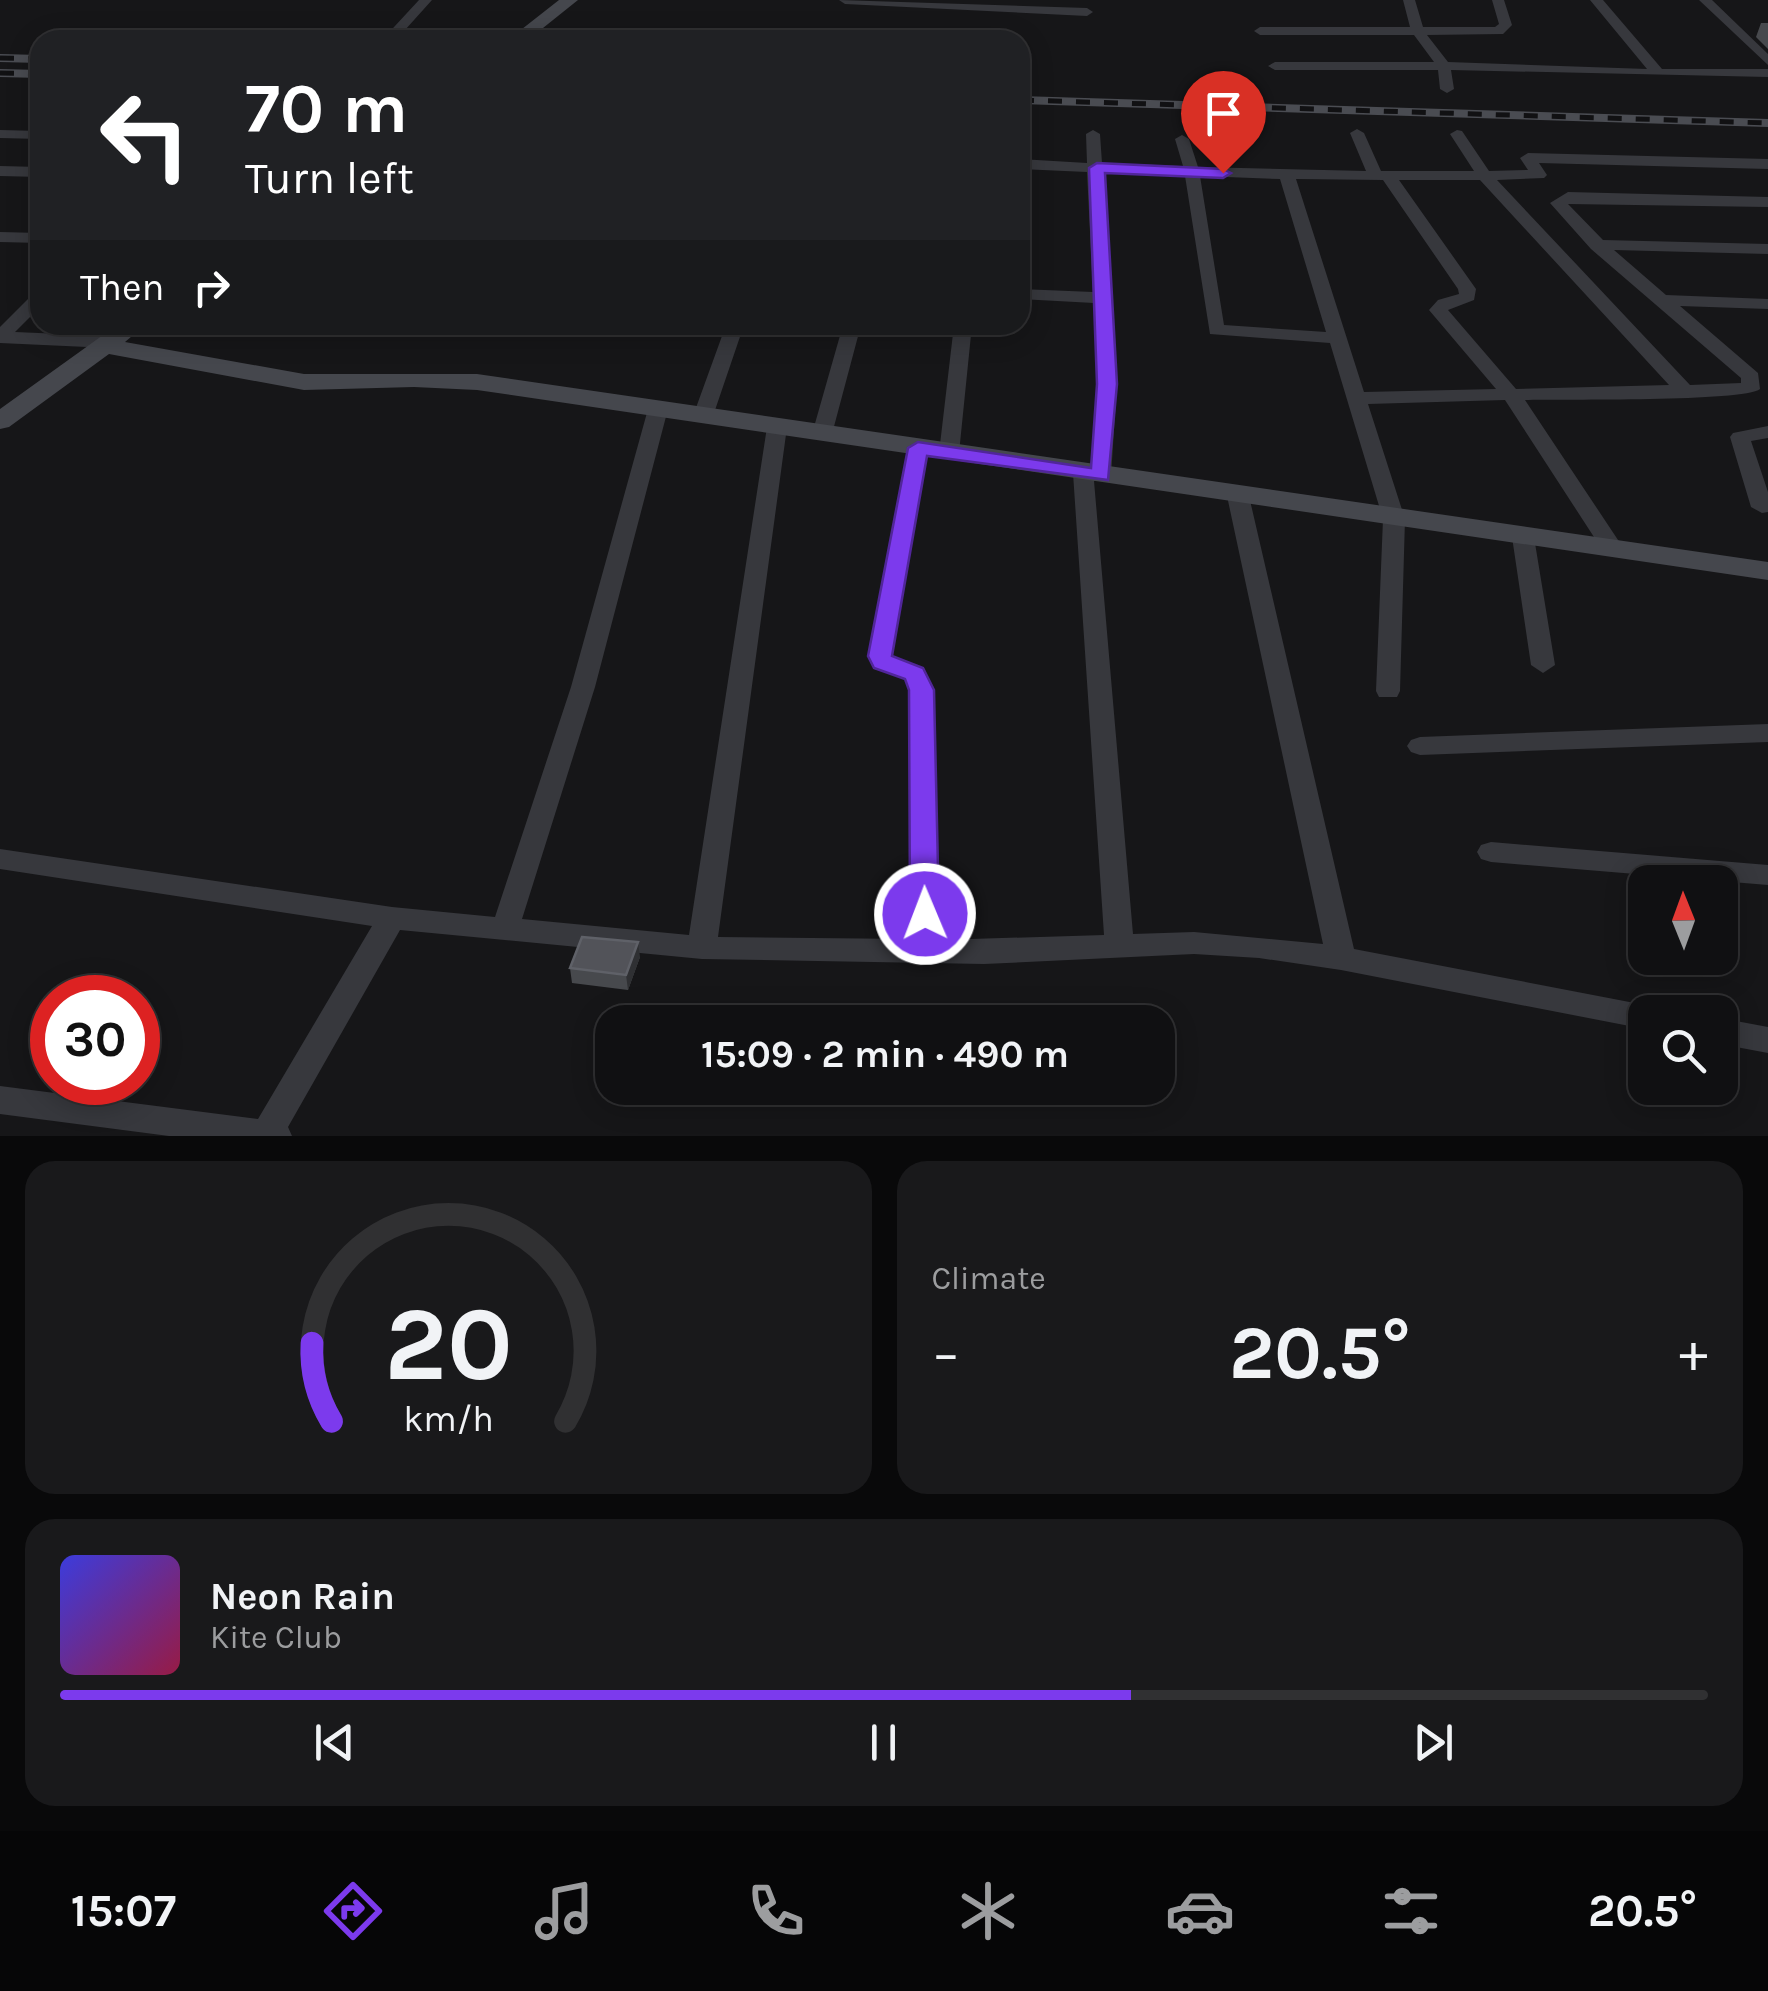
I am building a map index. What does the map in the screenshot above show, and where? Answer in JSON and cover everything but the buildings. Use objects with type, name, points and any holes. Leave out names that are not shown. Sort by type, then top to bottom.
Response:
[{"type":"street","points":[[398,30],[426,0]]},
{"type":"street","points":[[521,30],[560,0]]},
{"type":"street","points":[[530,30],[570,0]]},
{"type":"street","points":[[844,0],[1086,12]]},
{"type":"street","points":[[1409,0],[1418,32],[1444,66],[1447,89]]},
{"type":"street","points":[[1260,31],[1498,31],[1506,25],[1498,0]]},
{"type":"street","points":[[1596,0],[1658,74]]},
{"type":"street","points":[[1705,0],[1768,61]]},
{"type":"street","points":[[1275,66],[1444,66],[1658,74],[1768,72]]},
{"type":"street","points":[[1357,133],[1382,176],[1467,289],[1468,296],[1463,300],[1447,302],[1438,310],[1513,397],[1612,550]]},
{"type":"street","points":[[0,134],[30,135]]},
{"type":"street","points":[[1093,134],[1107,384],[1092,474],[1119,946]]},
{"type":"street","points":[[1457,134],[1485,176],[1687,393]]},
{"type":"street","points":[[1182,139],[1192,172],[1216,330],[1338,338]]},
{"type":"street","points":[[1739,142],[1766,166]]},
{"type":"street","points":[[1766,166],[1528,158],[1562,200],[1768,202]]},
{"type":"street","points":[[1030,165],[1287,176],[1539,175]]},
{"type":"street","points":[[0,171],[30,172]]},
{"type":"street","points":[[1287,176],[1394,519],[1388,691]]},
{"type":"street","points":[[1356,398],[1687,393],[1740,391],[1754,384],[1704,331],[1597,245],[1558,204],[1562,200]]},
{"type":"street","points":[[0,236],[30,238]]},
{"type":"street","points":[[1597,245],[1768,249]]},
{"type":"street","points":[[1030,294],[1103,298]]},
{"type":"street","points":[[1666,300],[1768,304]]},
{"type":"street","points":[[0,337],[30,307]]},
{"type":"street","points":[[703,416],[731,335]]},
{"type":"street","points":[[822,434],[849,335]]},
{"type":"street","points":[[949,453],[962,335]]},
{"type":"street","points":[[0,337],[106,339],[304,382],[446,379],[1768,572]]},
{"type":"street","points":[[0,408],[106,339]]},
{"type":"street","points":[[0,421],[106,339]]},
{"type":"street","points":[[505,929],[583,687],[658,410]]},
{"type":"street","points":[[702,948],[777,427]]},
{"type":"street","points":[[1762,506],[1740,437],[1768,432]]},
{"type":"street","points":[[918,448],[880,656],[883,663],[915,674],[921,690],[926,952]]},
{"type":"street","points":[[1238,496],[1341,958]]},
{"type":"street","points":[[1523,537],[1544,665]]},
{"type":"street","points":[[1420,746],[1768,732]]},
{"type":"street","points":[[1492,852],[1768,875]]},
{"type":"street","points":[[0,859],[392,918],[702,948],[926,952],[1194,943],[1341,958],[1628,1014]]},
{"type":"street","points":[[0,1100],[269,1135],[392,918]]},
{"type":"street","points":[[1738,1034],[1768,1040]]},
{"type":"railway","points":[[0,58],[30,59]]},
{"type":"railway","points":[[0,73],[30,74]]},
{"type":"railway","points":[[1030,100],[1768,123]]},
{"type":"route","points":[[925,914],[921,690],[915,674],[883,663],[880,656],[918,448],[1101,476],[1107,384],[1097,168],[1223,173]]}]
